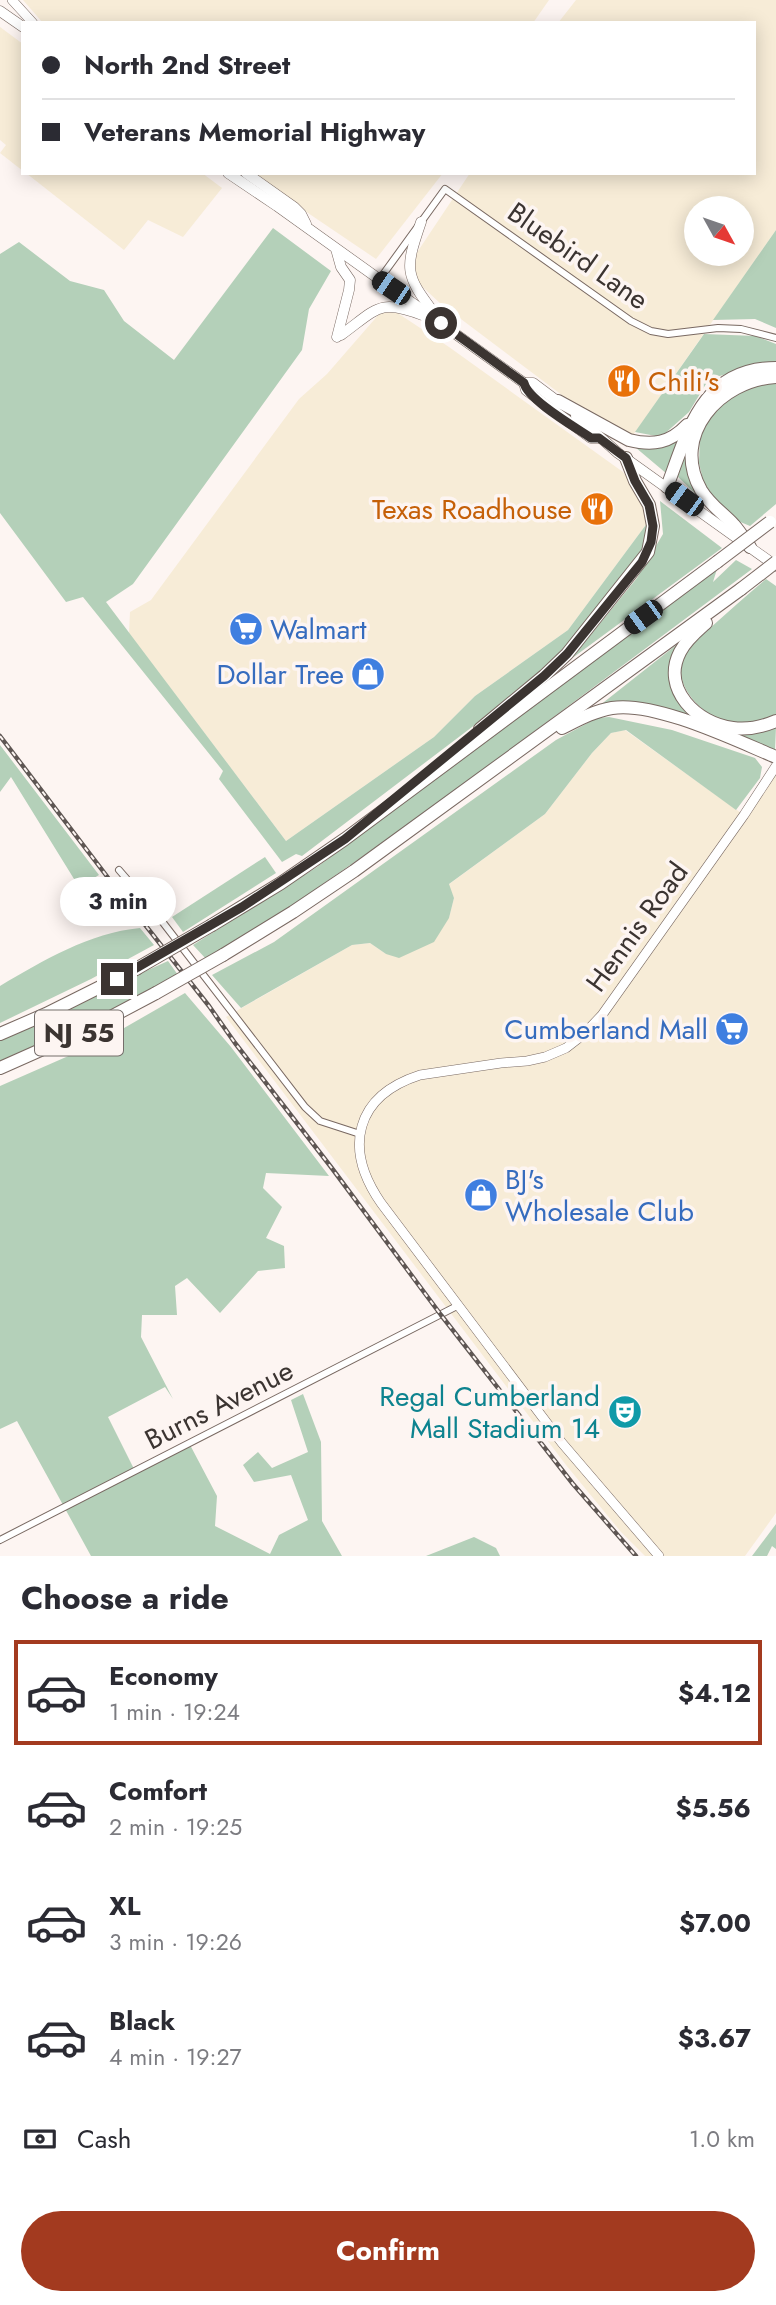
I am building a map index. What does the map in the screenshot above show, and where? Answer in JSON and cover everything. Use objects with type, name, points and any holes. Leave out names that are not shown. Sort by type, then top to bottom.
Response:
[{"type":"highway","points":[[558,401],[629,440],[653,444],[677,436],[709,396],[730,379],[760,369],[776,368]]},
{"type":"highway","points":[[750,547],[701,489],[694,471],[693,449],[699,426],[717,400],[748,381],[776,377]]},
{"type":"highway","points":[[667,487],[692,420]]},
{"type":"highway","points":[[367,822],[555,666],[577,643],[642,562],[651,542],[652,516],[645,495],[635,481],[626,458]]},
{"type":"highway","name":"NJ 55","points":[[0,1034],[136,969],[290,876],[367,822],[774,519]]},
{"type":"highway","name":"NJ 55","points":[[0,1068],[90,1028],[156,993],[223,956],[293,912],[448,804],[776,564]]},
{"type":"highway","points":[[741,589],[696,632],[681,651],[676,671],[677,689],[690,708],[714,723],[744,728],[776,721]]},
{"type":"highway","points":[[448,804],[559,730],[583,717],[611,708],[648,710],[717,733],[776,757]]},
{"type":"main road","points":[[0,11],[21,26]]},
{"type":"main road","points":[[231,175],[524,383],[533,383],[596,431],[599,438],[776,564]]},
{"type":"main road","points":[[249,175],[294,207],[308,228]]},
{"type":"main road","points":[[421,222],[408,269],[416,290],[441,323]]},
{"type":"main road","points":[[336,248],[341,267],[350,280],[339,337],[383,306],[401,307],[441,323]]},
{"type":"main road","points":[[524,383],[526,390],[546,406],[591,438],[599,438]]},
{"type":"street","points":[[12,0],[31,21]]},
{"type":"street","name":"Bluebird Lane","points":[[421,222],[445,190],[631,321],[650,331],[668,334],[718,328],[776,338]]},
{"type":"street","points":[[379,280],[421,222]]},
{"type":"street","name":"Hennis Road","points":[[360,1133],[376,1100],[404,1079],[537,1059],[563,1050],[584,1034],[602,1015],[744,816],[776,766]]},
{"type":"street","points":[[119,870],[151,907],[305,1107],[320,1121],[360,1133],[361,1165],[369,1185],[457,1306],[585,1472],[659,1556]]},
{"type":"street","name":"Burns Avenue","points":[[0,1540],[457,1306]]},
{"type":"shaded area","points":[[23,0],[549,0],[534,21],[41,21]]},
{"type":"shaded area","points":[[576,0],[776,0],[776,230],[754,262],[754,196],[684,196],[684,266],[751,266],[627,444],[441,304],[415,280],[416,254],[469,175],[756,175],[756,21],[560,21]]},
{"type":"shaded area","points":[[0,27],[21,43],[21,169],[0,153],[6,145],[0,140]]},
{"type":"shaded area","points":[[29,175],[205,175],[222,188],[183,237],[148,220],[124,250]]},
{"type":"shaded area","points":[[252,175],[441,175],[376,259]]},
{"type":"shaded area","points":[[396,312],[623,472],[644,497],[648,522],[568,630],[475,696],[434,737],[286,841],[129,633],[130,612],[151,600],[299,399],[327,374],[380,313]]},
{"type":"shaded area","name":"Cumberland Mall","points":[[625,730],[744,815],[776,766],[776,1513],[745,1556],[645,1556],[621,1532],[566,1465],[226,1017],[352,945],[370,943],[386,954],[449,918],[454,898],[448,885],[545,814],[611,733]]},
{"type":"green space","points":[[273,228],[331,271],[309,309],[302,350],[133,584],[106,602],[286,841],[434,737],[475,696],[568,630],[648,522],[644,548],[558,656],[526,686],[302,856],[296,854],[282,862],[219,779],[223,771],[83,597],[66,602],[0,513],[0,254],[19,242],[70,281],[104,290],[124,321],[174,360]]},
{"type":"green space","points":[[776,230],[776,328],[755,319],[713,320],[751,266],[754,266],[754,261]]},
{"type":"green space","points":[[704,334],[756,336],[776,344],[776,364],[769,362],[709,379],[689,412],[661,437],[635,432]]},
{"type":"green space","points":[[763,384],[776,384],[776,504],[750,526],[738,521],[706,492],[699,463],[700,433],[714,410],[734,391]]},
{"type":"green space","points":[[678,441],[667,474],[635,447],[661,448]]},
{"type":"green space","points":[[687,445],[700,498],[677,476]]},
{"type":"green space","points":[[660,501],[722,548],[571,659],[637,578],[663,534]]},
{"type":"green space","points":[[736,560],[752,569],[422,815],[257,930],[207,960],[193,945],[317,867],[717,569],[713,582]]},
{"type":"green space","points":[[766,579],[776,586],[776,715],[750,726],[727,723],[714,717],[692,698],[681,674],[682,660],[693,642]]},
{"type":"green space","points":[[680,642],[672,667],[671,686],[679,702],[697,722],[631,701],[599,706]]},
{"type":"green space","points":[[609,717],[672,730],[755,758],[762,767],[760,778],[736,810],[626,730],[611,733],[545,814],[449,884],[454,898],[449,918],[434,942],[399,958],[386,954],[370,943],[352,945],[241,1008],[212,975],[274,942],[556,740],[597,718]]},
{"type":"green space","points":[[776,727],[775,750],[733,733],[771,730]]},
{"type":"green space","points":[[0,745],[99,875],[79,887],[11,777],[0,792]]},
{"type":"green space","points":[[265,857],[276,873],[183,932],[172,917]]},
{"type":"green space","points":[[140,928],[154,945],[0,1023],[0,986],[85,942]]},
{"type":"green space","points":[[168,961],[178,975],[123,1007],[0,1062],[0,1037]]},
{"type":"green space","points":[[185,993],[231,1047],[329,1176],[266,1173],[263,1188],[282,1207],[266,1238],[284,1246],[285,1268],[258,1271],[220,1313],[187,1278],[175,1286],[177,1315],[142,1315],[141,1337],[173,1399],[165,1387],[108,1417],[135,1471],[189,1443],[217,1496],[215,1526],[270,1554],[279,1535],[308,1520],[291,1475],[254,1482],[243,1465],[258,1452],[272,1468],[308,1452],[291,1400],[303,1394],[321,1442],[322,1521],[342,1556],[91,1556],[17,1421],[0,1429],[0,1086],[98,1043]]},
{"type":"green space","points":[[776,1524],[776,1549],[772,1546],[767,1556],[752,1556]]},
{"type":"green space","points":[[474,1537],[496,1548],[500,1556],[426,1556]]},
{"type":"railway","points":[[0,736],[209,1006],[441,1315],[573,1484],[636,1556]]},
{"type":"place","name":"Chili's","points":[[624,381]]},
{"type":"place","name":"Texas Roadhouse","points":[[597,509]]},
{"type":"place","name":"Walmart","points":[[246,629]]},
{"type":"place","name":"Dollar Tree","points":[[368,674]]},
{"type":"place","name":"Cumberland Mall","points":[[732,1029]]},
{"type":"place","name":"BJ's Wholesale Club","points":[[481,1195]]},
{"type":"place","name":"Regal Cumberland Mall Stadium 14","points":[[625,1412]]},
{"type":"route","points":[[117,979],[242,907],[367,822],[555,666],[577,643],[648,552],[653,526],[649,505],[626,458],[599,438],[591,438],[546,406],[526,390],[524,383],[441,323]]}]
